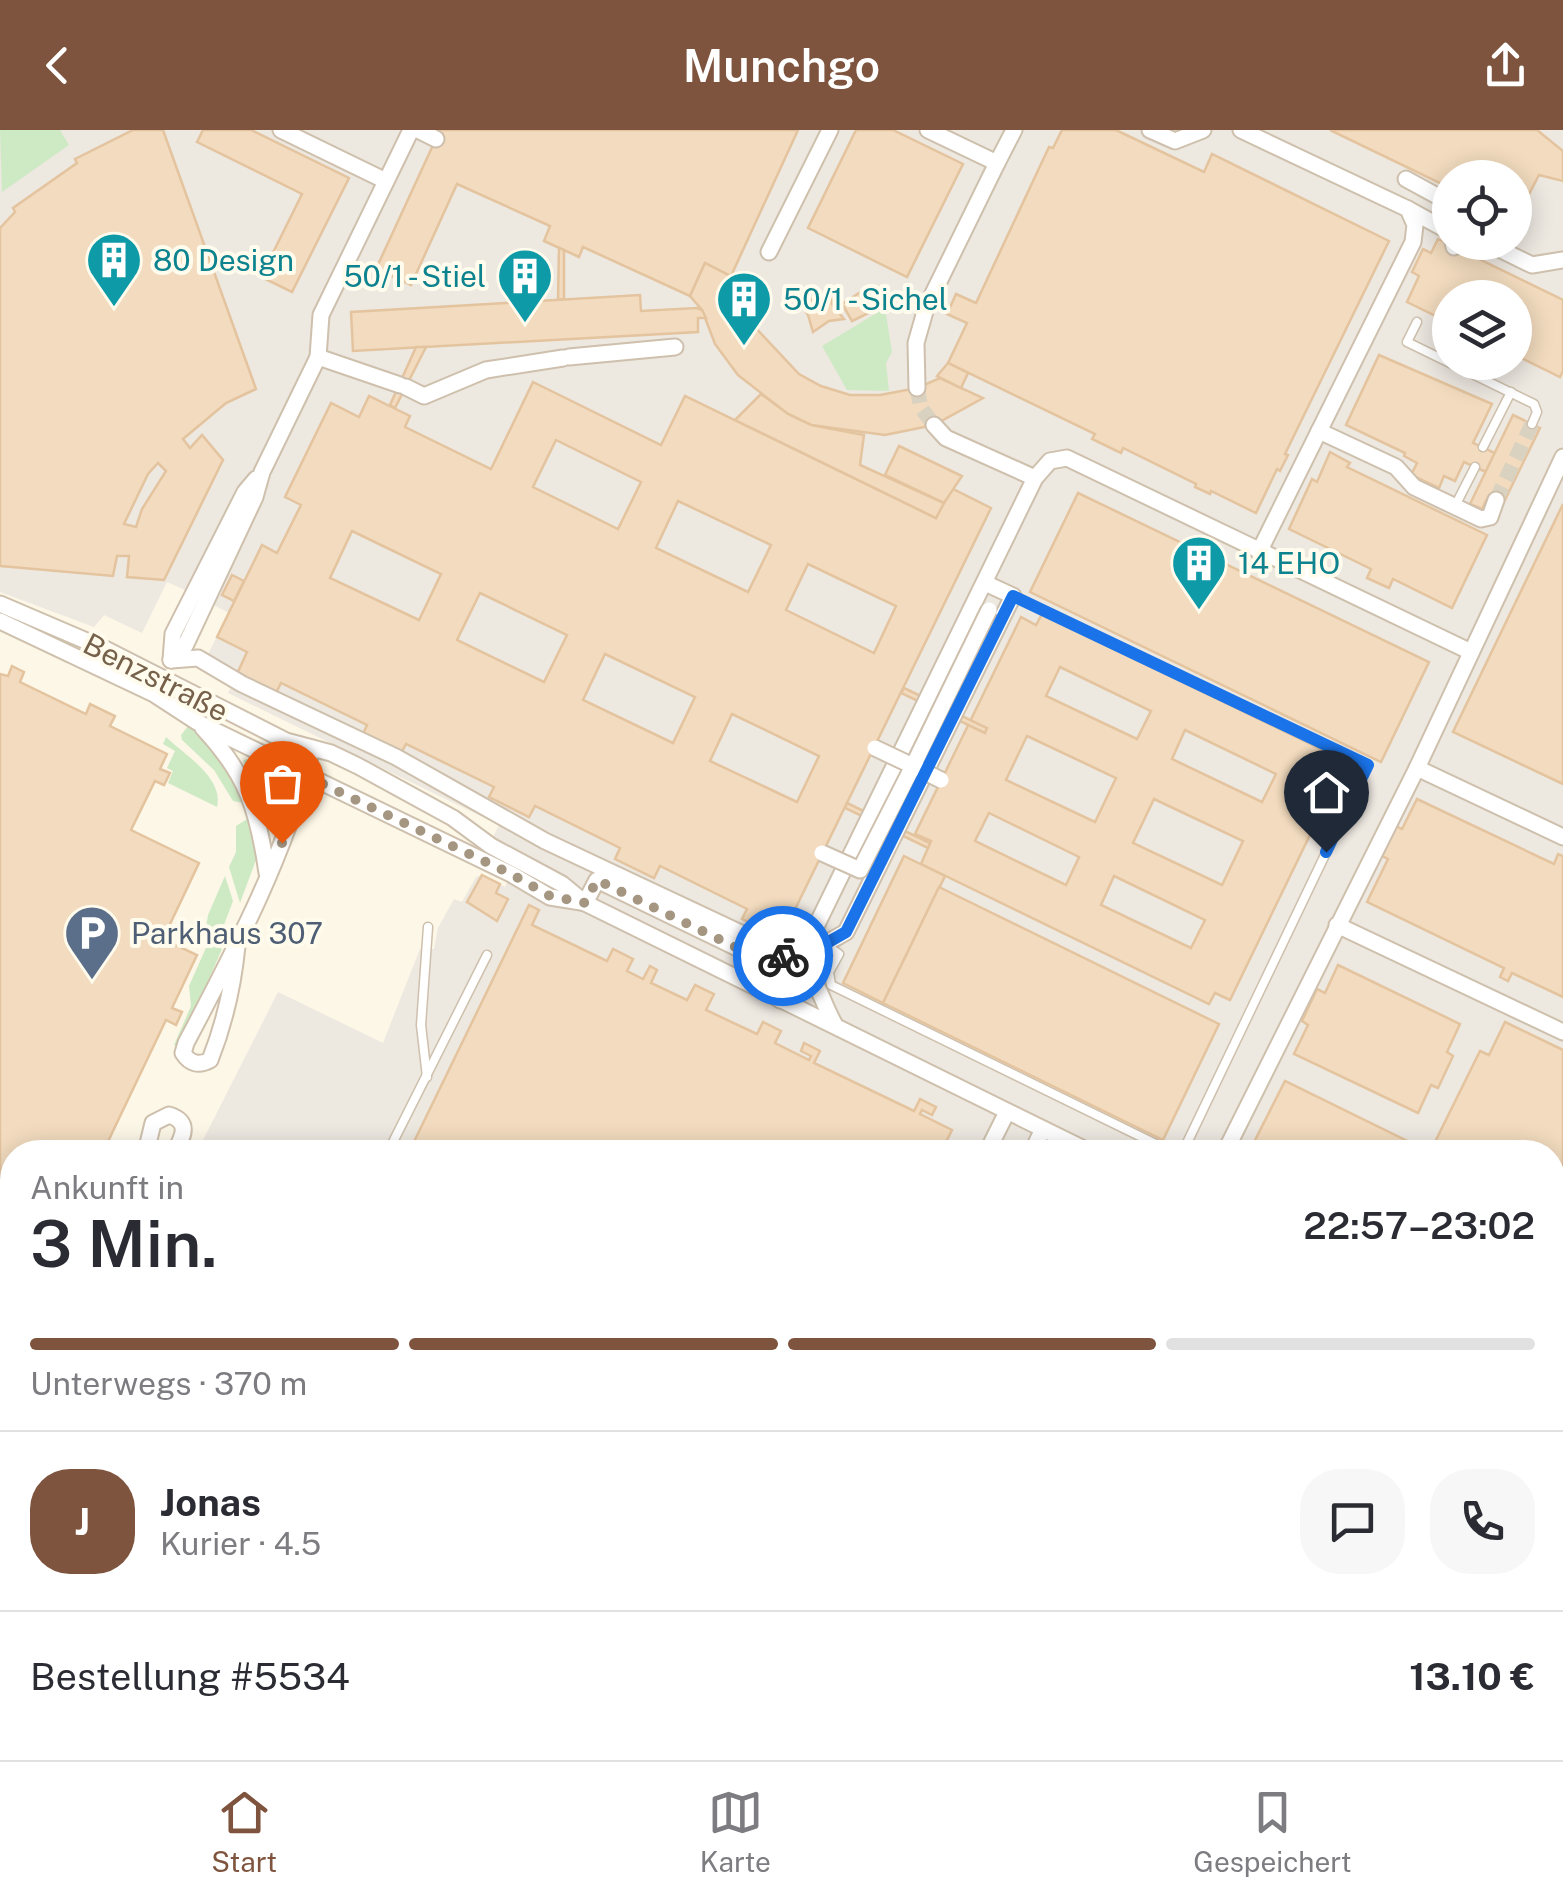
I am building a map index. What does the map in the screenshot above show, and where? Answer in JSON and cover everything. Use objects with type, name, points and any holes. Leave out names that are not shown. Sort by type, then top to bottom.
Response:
[{"type":"street","points":[[281,130],[306,135],[386,181]]},
{"type":"street","points":[[157,687],[171,660],[185,646],[196,605],[245,492],[262,472],[318,357],[321,315],[386,181],[415,130],[436,139]]},
{"type":"street","points":[[769,252],[830,130]]},
{"type":"street","points":[[928,130],[997,163]]},
{"type":"street","points":[[918,388],[916,342],[936,277],[1014,130]]},
{"type":"street","points":[[1150,130],[1175,140],[1202,130]]},
{"type":"street","points":[[1242,130],[1408,209],[1432,226]]},
{"type":"street","points":[[1406,180],[1432,194]]},
{"type":"street","points":[[1259,552],[1413,242],[1416,225],[1408,209]]},
{"type":"street","points":[[1522,260],[1532,265],[1563,260]]},
{"type":"street","points":[[318,357],[424,396],[486,370],[566,357],[675,347]]},
{"type":"street","points":[[934,425],[946,438],[1035,478]]},
{"type":"street","points":[[1319,431],[1396,467],[1414,488],[1481,519],[1490,517],[1496,500]]},
{"type":"street","points":[[1231,1140],[1417,768],[1563,457]]},
{"type":"street","points":[[585,903],[597,880],[769,962],[798,961],[846,932],[999,589],[1035,478],[1050,461],[1067,458],[1471,652]]},
{"type":"street","points":[[822,852],[860,870],[999,589]]},
{"type":"street","points":[[780,1000],[999,589]]},
{"type":"street","name":"Benzstraße","points":[[0,604],[105,649],[196,722],[232,763],[249,792],[262,833],[268,876]]},
{"type":"street","name":"Benzstraße","points":[[0,621],[286,741],[358,766],[452,818],[514,866]]},
{"type":"street","points":[[171,660],[198,658],[242,684],[396,758],[545,841],[798,961],[836,1027]]},
{"type":"street","name":"Benzstraße","points":[[196,722],[483,862],[514,866]]},
{"type":"street","points":[[237,946],[224,1025],[210,1060],[196,1064],[183,1053],[186,1042],[237,946],[268,876],[296,810],[312,748]]},
{"type":"street","points":[[875,748],[941,780]]},
{"type":"street","points":[[1417,768],[1563,837]]},
{"type":"street","points":[[514,866],[550,896],[585,903],[1064,1140]]},
{"type":"street","points":[[1337,925],[1563,1032]]},
{"type":"street","points":[[993,1140],[1007,1112]]},
{"type":"street","points":[[149,1140],[153,1122],[169,1115],[184,1124],[181,1140]]},
{"type":"street","points":[[1038,1140],[1043,1130]]},
{"type":"lane","points":[[1417,322],[1407,342],[1534,404],[1537,412],[1532,424]]},
{"type":"lane","points":[[1483,448],[1510,392]]},
{"type":"lane","points":[[1456,506],[1474,466]]},
{"type":"lane","points":[[999,589],[1368,765],[1188,1140]]},
{"type":"lane","points":[[427,1077],[420,1024],[428,927]]},
{"type":"lane","points":[[825,944],[839,954],[829,972],[831,985],[1148,1140]]},
{"type":"lane","points":[[394,1140],[487,955]]},
{"type":"shaded area","points":[[0,130],[1563,130],[1563,1140],[203,1140],[278,992],[383,1043],[420,949],[434,949],[438,928],[454,899],[462,902],[476,877],[482,875],[505,887],[521,851],[492,839],[499,825],[228,693],[237,674],[207,656],[229,613],[167,582],[142,633],[104,615],[94,627],[0,592]]},
{"type":"green space","points":[[0,130],[60,130],[69,145],[2,192]]},
{"type":"green space","points":[[885,308],[892,352],[886,363],[889,391],[847,390],[822,346]]},
{"type":"green space","points":[[189,725],[225,762],[248,804],[233,801],[214,770],[182,740],[181,735]]},
{"type":"green space","points":[[166,737],[209,777],[218,796],[217,807],[168,783],[173,771],[167,768],[175,751],[163,744]]},
{"type":"green space","points":[[243,761],[291,779],[283,802],[260,802]]},
{"type":"green space","points":[[252,816],[256,860],[240,903],[229,867],[236,852],[236,826]]},
{"type":"green space","points":[[225,876],[233,901],[216,946],[222,949],[179,1048],[174,1045],[191,1006],[189,986],[209,941],[208,915]]},
{"type":"building","name":"80 Design","points":[[133,130],[163,130],[256,389],[226,403],[183,439],[190,448],[202,435],[223,460],[164,580],[127,577],[129,556],[117,556],[113,576],[0,566],[0,228],[15,212],[13,208],[77,163],[75,159]],"holes":[[[158,463],[166,471],[142,509],[136,527],[124,524],[148,474]]]},
{"type":"building","points":[[203,130],[251,130],[349,178],[292,292],[261,277],[302,194],[197,142]]},
{"type":"building","points":[[440,130],[798,130],[731,276],[705,263],[690,296],[583,247],[579,257],[544,241],[550,226],[457,184],[411,285],[376,269]]},
{"type":"building","points":[[856,130],[893,130],[963,164],[907,277],[808,228]]},
{"type":"building","points":[[1062,130],[1116,130],[1204,172],[1212,154],[1389,241],[1285,454],[1288,455],[1256,513],[1195,487],[1196,484],[1123,448],[1121,453],[1092,439],[1095,434],[948,363],[967,323],[947,314],[956,294],[976,303],[1049,147],[1053,148]]},
{"type":"building","points":[[1330,130],[1537,130],[1563,151],[1563,181],[1539,175],[1532,188],[1532,160],[1432,160],[1432,179]]},
{"type":"building","points":[[559,248],[564,250],[564,299],[558,300]]},
{"type":"building","points":[[1423,249],[1431,253],[1432,260],[1481,260],[1522,280],[1432,280],[1432,314],[1407,302],[1419,276],[1412,272]]},
{"type":"building","name":"50/1 - Sichel","points":[[705,263],[736,279],[752,324],[799,374],[821,386],[850,395],[880,395],[917,388],[940,378],[983,398],[934,425],[885,435],[811,425],[788,414],[738,375],[715,344],[702,310],[690,296]]},
{"type":"building","points":[[1532,285],[1563,300],[1560,377],[1532,363]]},
{"type":"building","points":[[867,288],[879,308],[852,321],[842,304]]},
{"type":"building","points":[[830,289],[832,304],[844,319],[829,321],[813,332],[799,302],[815,299]]},
{"type":"building","name":"50/1 - Stiel","points":[[640,295],[641,311],[697,308],[706,318],[698,318],[698,332],[353,351],[351,312]]},
{"type":"building","points":[[416,347],[426,347],[395,408],[390,405]]},
{"type":"building","points":[[1379,355],[1492,404],[1473,443],[1495,453],[1486,472],[1464,462],[1455,481],[1444,476],[1439,488],[1411,475],[1417,463],[1405,453],[1346,425]]},
{"type":"building","points":[[948,363],[968,373],[961,388],[937,376]]},
{"type":"building","points":[[533,382],[661,445],[685,396],[936,518],[951,488],[991,508],[781,938],[742,919],[747,909],[660,866],[654,878],[615,859],[620,848],[535,806],[529,817],[489,797],[494,787],[406,744],[400,755],[362,736],[367,725],[281,683],[276,693],[237,674],[247,652],[217,637],[262,545],[277,553],[301,505],[285,497],[331,403],[359,417],[369,396],[410,416],[405,427],[491,469]],"holes":[[[556,440],[641,482],[618,529],[533,487]],[[678,501],[771,545],[748,592],[656,548]],[[352,531],[441,574],[419,620],[330,578]],[[808,564],[896,606],[874,653],[786,610]],[[480,593],[567,635],[544,682],[457,640]],[[605,654],[695,697],[673,743],[583,700]],[[732,714],[819,756],[797,802],[710,761]]]},
{"type":"building","points":[[761,394],[811,425],[864,435],[860,465],[944,503],[936,518],[735,420]]},
{"type":"building","points":[[1513,415],[1540,428],[1503,504],[1488,497],[1482,509],[1470,504]]},
{"type":"building","points":[[899,446],[962,476],[944,503],[885,475]]},
{"type":"building","points":[[1330,452],[1350,463],[1347,467],[1487,535],[1452,608],[1393,579],[1389,588],[1367,578],[1371,569],[1289,529],[1312,479],[1317,482]]},
{"type":"building","name":"14 EHO","points":[[1078,493],[1429,662],[1381,762],[1030,592]]},
{"type":"building","points":[[1563,504],[1563,784],[1453,732]]},
{"type":"building","points":[[232,575],[244,581],[234,601],[222,595]]},
{"type":"building","points":[[1042,614],[1329,753],[1323,765],[1340,773],[1230,1000],[1215,993],[1209,1004],[921,864],[931,841],[915,834],[1021,617],[1036,625]],"holes":[[[1060,667],[1151,711],[1137,739],[1046,696]],[[1185,730],[1276,774],[1262,802],[1172,759]],[[1027,736],[1116,778],[1095,822],[1006,780]],[[1154,799],[1243,841],[1222,885],[1133,843]],[[989,813],[1079,857],[1066,885],[975,841]],[[1114,876],[1205,920],[1191,948],[1101,905]]]},
{"type":"building","name":"Parkhaus 307","points":[[12,666],[24,672],[20,682],[86,714],[90,704],[115,716],[110,726],[167,754],[160,769],[170,773],[164,785],[155,781],[131,830],[199,863],[163,939],[197,955],[172,1008],[182,1012],[176,1025],[166,1020],[109,1140],[0,1140],[0,674],[8,676]]},
{"type":"building","points":[[904,688],[987,728],[985,733],[901,693]]},
{"type":"building","points":[[1417,799],[1554,864],[1558,854],[1563,856],[1563,997],[1512,973],[1508,981],[1500,977],[1504,968],[1367,902],[1388,859],[1382,856],[1396,826],[1402,829]]},
{"type":"building","points":[[847,803],[930,843],[928,848],[845,808]]},
{"type":"building","points":[[904,856],[945,876],[883,1003],[843,983]]},
{"type":"building","points":[[482,875],[500,884],[496,893],[508,899],[497,921],[467,902]]},
{"type":"building","points":[[939,887],[1219,1024],[1163,1140],[883,1003]]},
{"type":"building","points":[[529,905],[539,910],[532,925],[607,961],[613,949],[633,959],[627,971],[643,979],[650,966],[657,970],[651,983],[687,1000],[695,985],[714,994],[706,1010],[757,1034],[763,1022],[781,1031],[775,1043],[809,1060],[811,1056],[801,1051],[804,1043],[820,1051],[814,1063],[914,1111],[920,1099],[936,1107],[932,1115],[922,1110],[920,1114],[952,1130],[947,1140],[415,1140]]},
{"type":"building","points":[[1338,965],[1460,1024],[1447,1052],[1453,1056],[1438,1088],[1431,1085],[1418,1113],[1294,1054],[1308,1025],[1302,1021],[1317,989],[1325,993]]},
{"type":"building","points":[[1505,1022],[1563,1050],[1563,1140],[1436,1140],[1480,1051],[1489,1055]]},
{"type":"building","points":[[1285,1081],[1405,1140],[1255,1140]]},
{"type":"tunnel","points":[[917,388],[921,408],[934,425]]},
{"type":"tunnel","points":[[1496,500],[1532,424]]},
{"type":"way so far","points":[[282,843],[306,776],[550,896],[585,903],[597,880],[758,958],[769,962],[783,956]]},
{"type":"place","name":"80 Design","points":[[114,309]]},
{"type":"place","name":"50/1 - Stiel","points":[[525,325]]},
{"type":"place","name":"50/1 - Sichel","points":[[744,348]]},
{"type":"place","name":"14 EHO","points":[[1199,612]]},
{"type":"place","name":"Parkhaus 307","points":[[92,982]]},
{"type":"route","points":[[783,956],[786,953],[809,969],[825,944],[846,932],[1013,596],[1368,765],[1326,852]]}]
